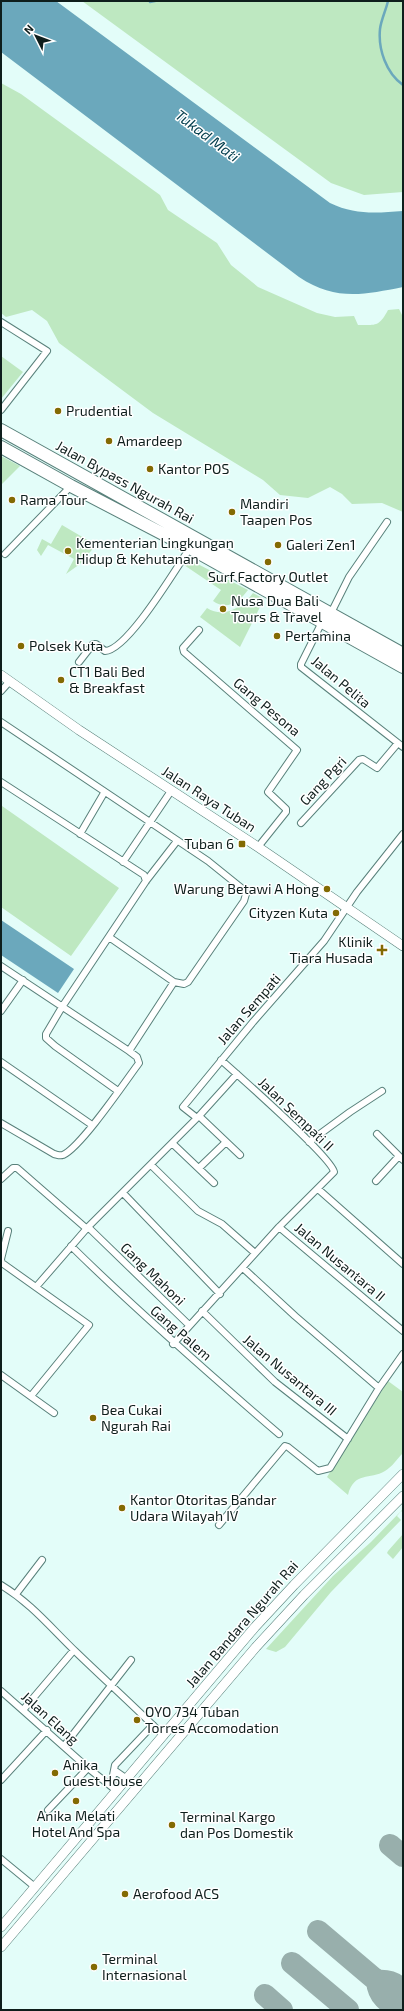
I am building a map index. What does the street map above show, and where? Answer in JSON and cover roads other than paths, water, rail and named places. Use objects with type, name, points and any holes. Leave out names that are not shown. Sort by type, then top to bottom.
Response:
[{"type":"highway","name":"Jalan Bypass Ngurah Rai","points":[[1,430],[403,654]]},
{"type":"highway","points":[[21,458],[28,445]]},
{"type":"highway","name":"Jalan Bypass Ngurah Rai","points":[[1,447],[71,486],[190,548],[403,667]]},
{"type":"street","points":[[1,322],[47,352],[1,410]]},
{"type":"street","points":[[5,554],[71,486]]},
{"type":"street","points":[[330,613],[349,577],[387,522]]},
{"type":"street","points":[[79,662],[93,644],[96,644],[105,650],[114,648],[152,607],[190,548]]},
{"type":"street","name":"Jalan Pelita","points":[[322,622],[301,664],[301,667],[400,745]]},
{"type":"street","name":"Gang Pesona","points":[[199,630],[183,648],[184,652],[297,750],[268,792],[286,809],[286,812],[258,847]]},
{"type":"street","name":"Jalan Raya Tuban","points":[[1,675],[171,791],[346,906],[403,946]]},
{"type":"street","points":[[1,691],[10,681]]},
{"type":"street","points":[[1,722],[177,841],[241,886],[246,894],[244,901],[188,982],[180,984],[174,982],[109,937]]},
{"type":"street","name":"Gang Pgri","points":[[301,823],[360,760],[363,759],[377,768],[400,745]]},
{"type":"street","points":[[2,783],[144,876],[146,881]]},
{"type":"street","points":[[123,862],[171,791]]},
{"type":"street","points":[[80,834],[104,793]]},
{"type":"street","name":"Jalan Sempati","points":[[198,1117],[183,1108],[324,941],[346,906],[403,834]]},
{"type":"street","points":[[118,1091],[46,1038],[49,1026],[146,881],[177,841]]},
{"type":"street","points":[[1,966],[129,1051],[137,1057],[139,1063],[77,1144],[60,1156],[37,1145],[1,1123]]},
{"type":"street","points":[[1,1011],[23,980]]},
{"type":"street","points":[[129,1051],[174,982]]},
{"type":"street","name":"Jalan Sempati II","points":[[222,1060],[309,1142],[334,1169],[332,1175],[318,1189]]},
{"type":"street","points":[[1,1062],[92,1125]]},
{"type":"street","points":[[36,1287],[87,1228],[151,1165],[238,1074]]},
{"type":"street","points":[[309,1142],[382,1091]]},
{"type":"street","points":[[198,1117],[240,1155]]},
{"type":"street","points":[[376,1181],[401,1158],[377,1134]]},
{"type":"street","points":[[199,1168],[226,1142]]},
{"type":"street","points":[[172,1143],[214,1183]]},
{"type":"street","points":[[151,1165],[198,1211],[222,1224],[256,1253]]},
{"type":"street","name":"Gang Mahoni","points":[[1,1179],[13,1168],[17,1168],[87,1228],[189,1325],[220,1294],[279,1227],[318,1189]]},
{"type":"street","points":[[318,1189],[403,1264]]},
{"type":"street","points":[[122,1193],[220,1294]]},
{"type":"street","name":"Jalan Nusantara II","points":[[279,1227],[403,1331]]},
{"type":"street","points":[[8,1231],[1,1263],[89,1326],[31,1396]]},
{"type":"street","name":"Gang Palem","points":[[71,1246],[173,1344],[279,1434]]},
{"type":"street","points":[[243,1268],[295,1316],[378,1388]]},
{"type":"street","name":"Jalan Nusantara III","points":[[202,1311],[275,1382],[348,1439]]},
{"type":"street","points":[[173,1344],[189,1325]]},
{"type":"street","points":[[219,1525],[285,1446],[316,1470],[321,1471],[330,1468],[378,1388],[403,1354]]},
{"type":"street","points":[[1,1375],[54,1413]]},
{"type":"street","name":"Jalan Bandara Ngurah Rai","points":[[1,1927],[114,1788],[127,1779],[294,1585],[403,1474]]},
{"type":"street","name":"Jalan Bandara Ngurah Rai","points":[[1,1947],[256,1648],[304,1595],[403,1496]]},
{"type":"street","points":[[356,1522],[367,1532]]},
{"type":"street","points":[[16,1594],[42,1560]]},
{"type":"street","points":[[1,1585],[16,1594],[51,1624],[74,1650],[164,1736]]},
{"type":"street","points":[[23,1710],[74,1650]]},
{"type":"street","points":[[64,1746],[131,1660]]},
{"type":"street","name":"Jalan Elang","points":[[2,1694],[47,1730],[88,1768],[114,1788]]},
{"type":"street","points":[[114,1788],[114,1770],[117,1762],[153,1725]]},
{"type":"street","points":[[1,1780],[47,1730]]},
{"type":"street","points":[[48,1810],[88,1768]]},
{"type":"street","points":[[114,1770],[127,1779]]},
{"type":"street","points":[[1,1859],[35,1887]]},
{"type":"water","points":[[1,1],[56,1],[330,203],[348,210],[375,213],[403,211],[403,287],[362,294],[337,293],[312,285],[299,277],[1,52]]},
{"type":"water","points":[[1,920],[74,969],[58,993],[1,955]]},
{"type":"waterway","points":[[150,2],[155,1]]},
{"type":"waterway","name":"Tukad Mati","points":[[388,1],[381,26],[380,44],[384,60],[392,74],[403,85]]},
{"type":"place","name":"Prudential","points":[[58,411]]},
{"type":"place","name":"Amardeep","points":[[109,441]]},
{"type":"place","name":"Kantor POS","points":[[150,469]]},
{"type":"place","name":"Rama Tour","points":[[12,500]]},
{"type":"place","name":"Mandiri Taapen Pos","points":[[232,512]]},
{"type":"place","name":"Galeri Zen1","points":[[278,545]]},
{"type":"place","name":"Kementerian Lingkungan Hidup & Kehutanan","points":[[68,551]]},
{"type":"place","name":"Surf Factory Outlet","points":[[268,562]]},
{"type":"place","name":"Nusa Dua Bali Tours & Travel","points":[[223,609]]},
{"type":"place","name":"Pertamina","points":[[277,636]]},
{"type":"place","name":"Polsek Kuta","points":[[21,646]]},
{"type":"place","name":"CT1 Bali Bed & Breakfast","points":[[61,680]]},
{"type":"place","name":"Tuban 6","points":[[242,844]]},
{"type":"place","name":"Warung Betawi A Hong","points":[[327,889]]},
{"type":"place","name":"Cityzen Kuta","points":[[336,913]]},
{"type":"place","name":"Klinik Tiara Husada","points":[[382,950]]},
{"type":"place","name":"Bea Cukai Ngurah Rai","points":[[93,1418]]},
{"type":"place","name":"Kantor Otoritas Bandar Udara Wilayah IV","points":[[122,1508]]},
{"type":"place","name":"OYO 734 Tuban Torres Accomodation","points":[[137,1720]]},
{"type":"place","name":"Anika Guest House","points":[[55,1773]]},
{"type":"place","name":"Anika Melati Hotel And Spa","points":[[76,1801]]},
{"type":"place","name":"Terminal Kargo dan Pos Domestik","points":[[172,1825]]},
{"type":"place","name":"Aerofood ACS","points":[[125,1894]]},
{"type":"place","name":"Terminal Internasional","points":[[94,1967]]}]
